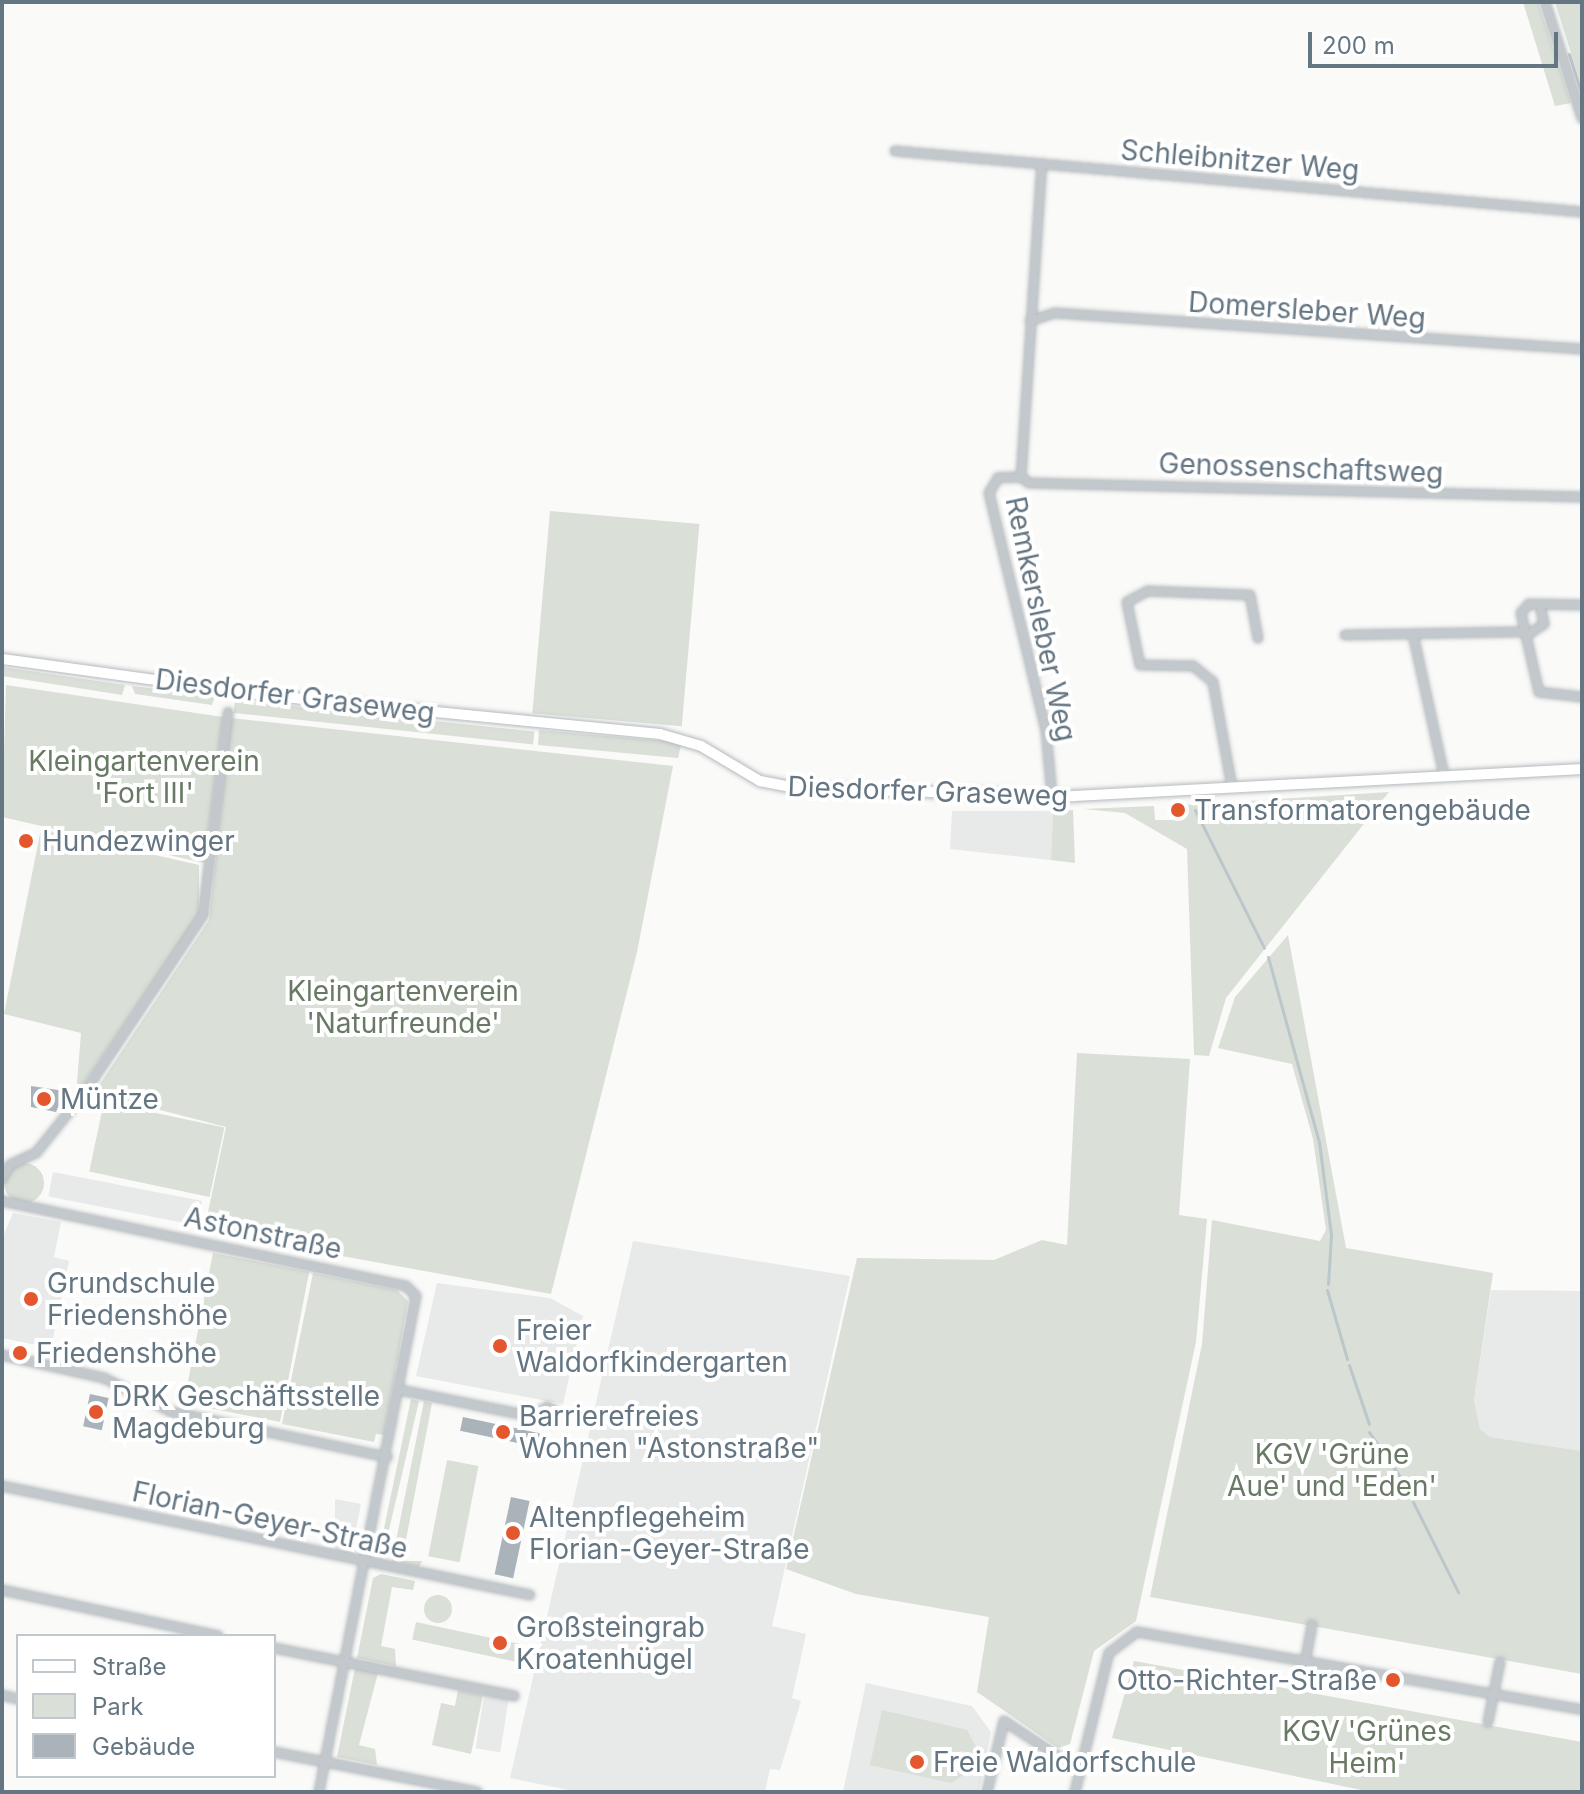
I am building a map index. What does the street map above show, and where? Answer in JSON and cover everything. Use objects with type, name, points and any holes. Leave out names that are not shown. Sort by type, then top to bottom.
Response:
[{"type":"main road","name":"Diesdorfer Graseweg","points":[[2,659],[305,699],[660,734],[788,787],[1052,796],[1582,769]]},
{"type":"street","points":[[1545,2],[1582,118]]},
{"type":"street","name":"Schleibnitzer Weg","points":[[895,151],[1582,212]]},
{"type":"street","points":[[1021,477],[1042,164]]},
{"type":"street","name":"Domersleber Weg","points":[[1030,321],[1055,313],[1582,349]]},
{"type":"street","name":"Genossenschaftsweg","points":[[1021,477],[1029,483],[1582,497]]},
{"type":"street","name":"Remkersleber Weg","points":[[1021,477],[998,478],[989,493],[1046,731],[1052,796]]},
{"type":"street","points":[[1232,787],[1213,682],[1193,666],[1140,665],[1127,602],[1137,592],[1250,595],[1258,638]]},
{"type":"street","points":[[1345,635],[1525,634],[1544,624],[1540,605]]},
{"type":"street","points":[[1582,605],[1540,605],[1521,613],[1539,692],[1582,697]]},
{"type":"street","points":[[1413,634],[1444,775]]},
{"type":"street","points":[[2,1179],[62,1122],[203,915],[228,713]]},
{"type":"street","name":"Astonstraße","points":[[2,1201],[406,1286],[418,1304],[319,1792]]},
{"type":"street","points":[[2,1355],[104,1378],[172,1412],[387,1457]]},
{"type":"street","points":[[400,1390],[533,1416]]},
{"type":"street","name":"Florian-Geyer-Straße","points":[[2,1486],[530,1595]]},
{"type":"street","points":[[2,1590],[209,1634]]},
{"type":"street","points":[[1301,1686],[1312,1625]]},
{"type":"street","points":[[1075,1792],[1109,1653],[1137,1632],[1306,1657],[1582,1710]]},
{"type":"street","points":[[276,1648],[514,1696]]},
{"type":"street","points":[[1488,1722],[1500,1662]]},
{"type":"street","points":[[987,1792],[1004,1721],[1080,1771]]},
{"type":"street","points":[[276,1752],[477,1792]]},
{"type":"shaded area","points":[[952,811],[1053,811],[1051,860],[950,849]]},
{"type":"shaded area","points":[[53,1172],[202,1201],[197,1226],[48,1197]]},
{"type":"shaded area","name":"Grundschule Friedenshöhe","points":[[13,1213],[61,1222],[54,1257],[69,1261],[51,1348],[2,1338],[2,1239]]},
{"type":"shaded area","points":[[633,1241],[850,1276],[772,1626],[806,1634],[792,1698],[801,1701],[780,1770],[770,1769],[765,1792],[578,1792],[510,1778]]},
{"type":"shaded area","name":"Freier Waldorfkindergarten","points":[[437,1283],[550,1298],[583,1316],[563,1404],[416,1376]]},
{"type":"shaded area","points":[[1491,1290],[1582,1291],[1582,1451],[1490,1437],[1480,1429],[1474,1400]]},
{"type":"shaded area","points":[[335,1499],[361,1504],[351,1554],[335,1550]]},
{"type":"shaded area","name":"Freie Waldorfschule","points":[[866,1683],[972,1706],[991,1732],[979,1792],[843,1792]]},
{"type":"shaded area","points":[[484,1695],[509,1699],[500,1752],[476,1748]]},
{"type":"green space","points":[[1523,2],[1538,2],[1571,103],[1555,106]]},
{"type":"green space","points":[[1555,2],[1582,2],[1582,88]]},
{"type":"green space","points":[[550,511],[699,524],[682,726],[532,713]]},
{"type":"green space","points":[[2,667],[125,685],[122,695],[2,676]]},
{"type":"green space","name":"Kleingartenverein 'Fort III'","points":[[6,685],[223,717],[204,863],[2,817]]},
{"type":"green space","points":[[132,686],[215,696],[212,705],[135,694]]},
{"type":"green space","points":[[235,700],[534,731],[533,744],[234,713]]},
{"type":"green space","name":"Kleingartenverein 'Naturfreunde'","points":[[231,718],[673,766],[637,952],[551,1294],[204,1231],[226,1127],[94,1093],[209,920]]},
{"type":"green space","points":[[539,730],[676,742],[681,745],[678,758],[538,745]]},
{"type":"green space","points":[[1389,792],[1226,998],[1209,1056],[1194,1055],[1187,849],[1125,813],[1083,809],[1154,806],[1155,820],[1183,820],[1184,805]]},
{"type":"green space","points":[[1073,810],[1075,863],[1051,860],[1053,811]]},
{"type":"green space","points":[[41,829],[199,865],[199,914],[76,1095],[81,1033],[4,1014]]},
{"type":"green space","name":"KGV 'Grüne Aue' und 'Eden'","points":[[1288,935],[1346,1248],[1493,1273],[1474,1400],[1480,1429],[1490,1437],[1582,1451],[1582,1674],[1150,1597],[1202,1344],[1212,1220],[1320,1241],[1326,1230],[1313,1139],[1292,1064],[1218,1048],[1235,997]]},
{"type":"green space","points":[[1077,1053],[1190,1059],[1179,1215],[1207,1219],[1196,1342],[1136,1621],[1094,1651],[1070,1744],[1058,1748],[977,1692],[989,1617],[856,1594],[786,1569],[857,1258],[994,1260],[1042,1240],[1067,1245]]},
{"type":"green space","points":[[104,1102],[224,1128],[210,1197],[89,1171]]},
{"type":"green space","points":[[24,1163],[38,1169],[44,1183],[38,1197],[24,1203],[10,1197],[4,1183],[10,1169]]},
{"type":"green space","points":[[213,1253],[309,1272],[280,1422],[184,1403]]},
{"type":"green space","points":[[313,1273],[397,1290],[408,1301],[384,1435],[376,1434],[374,1442],[282,1424]]},
{"type":"green space","points":[[411,1399],[419,1401],[382,1560],[378,1557]]},
{"type":"green space","points":[[424,1401],[432,1403],[402,1561],[422,1561],[419,1567],[392,1561]]},
{"type":"green space","points":[[447,1460],[478,1466],[460,1562],[428,1556]]},
{"type":"green space","points":[[381,1574],[415,1581],[413,1590],[392,1587],[381,1646],[395,1649],[396,1666],[357,1658],[373,1578]]},
{"type":"green space","points":[[438,1595],[448,1599],[452,1609],[448,1619],[438,1623],[428,1619],[424,1609],[428,1599]]},
{"type":"green space","points":[[416,1622],[519,1644],[515,1661],[412,1640]]},
{"type":"green space","name":"KGV 'Grünes Heim'","points":[[1134,1661],[1582,1742],[1582,1792],[1371,1792],[1112,1738]]},
{"type":"green space","points":[[355,1668],[378,1673],[359,1745],[375,1749],[377,1765],[337,1757]]},
{"type":"green space","points":[[458,1690],[483,1695],[471,1754],[432,1745],[441,1703],[455,1706]]},
{"type":"green space","points":[[882,1710],[967,1730],[976,1747],[970,1771],[951,1783],[870,1765]]},
{"type":"building","name":"Müntze","points":[[31,1086],[65,1091],[56,1112],[31,1107]]},
{"type":"building","name":"DRK Geschäftsstelle Magdeburg","points":[[90,1394],[109,1398],[102,1430],[83,1426]]},
{"type":"building","name":"Barrierefreies Wohnen \"Astonstraße\"","points":[[463,1417],[546,1435],[543,1448],[460,1431]]},
{"type":"building","name":"Altenpflegeheim Florian-Geyer-Straße","points":[[511,1497],[530,1501],[513,1578],[495,1574]]},
{"type":"waterway","points":[[1569,54],[1582,95]]},
{"type":"waterway","points":[[1195,810],[1264,948]]},
{"type":"waterway","points":[[1268,957],[1319,1142],[1331,1235],[1328,1284]]},
{"type":"waterway","points":[[1327,1290],[1347,1359]]},
{"type":"waterway","points":[[1349,1365],[1369,1424]]},
{"type":"waterway","points":[[1369,1432],[1410,1491]]},
{"type":"waterway","points":[[1413,1502],[1458,1592]]},
{"type":"place","name":"Transformatorengebäude","points":[[1178,810]]},
{"type":"place","name":"Hundezwinger","points":[[26,841]]},
{"type":"place","name":"Müntze","points":[[44,1099]]},
{"type":"place","name":"Grundschule Friedenshöhe","points":[[31,1299]]},
{"type":"place","name":"Freier Waldorfkindergarten","points":[[500,1346]]},
{"type":"place","name":"Friedenshöhe","points":[[20,1353]]},
{"type":"place","name":"DRK Geschäftsstelle Magdeburg","points":[[96,1412]]},
{"type":"place","name":"Barrierefreies Wohnen \"Astonstraße\"","points":[[503,1432]]},
{"type":"place","name":"Altenpflegeheim Florian-Geyer-Straße","points":[[513,1533]]},
{"type":"place","name":"Großsteingrab Kroatenhügel","points":[[500,1643]]},
{"type":"place","name":"Otto-Richter-Straße","points":[[1393,1680]]},
{"type":"place","name":"Freie Waldorfschule","points":[[917,1762]]}]
